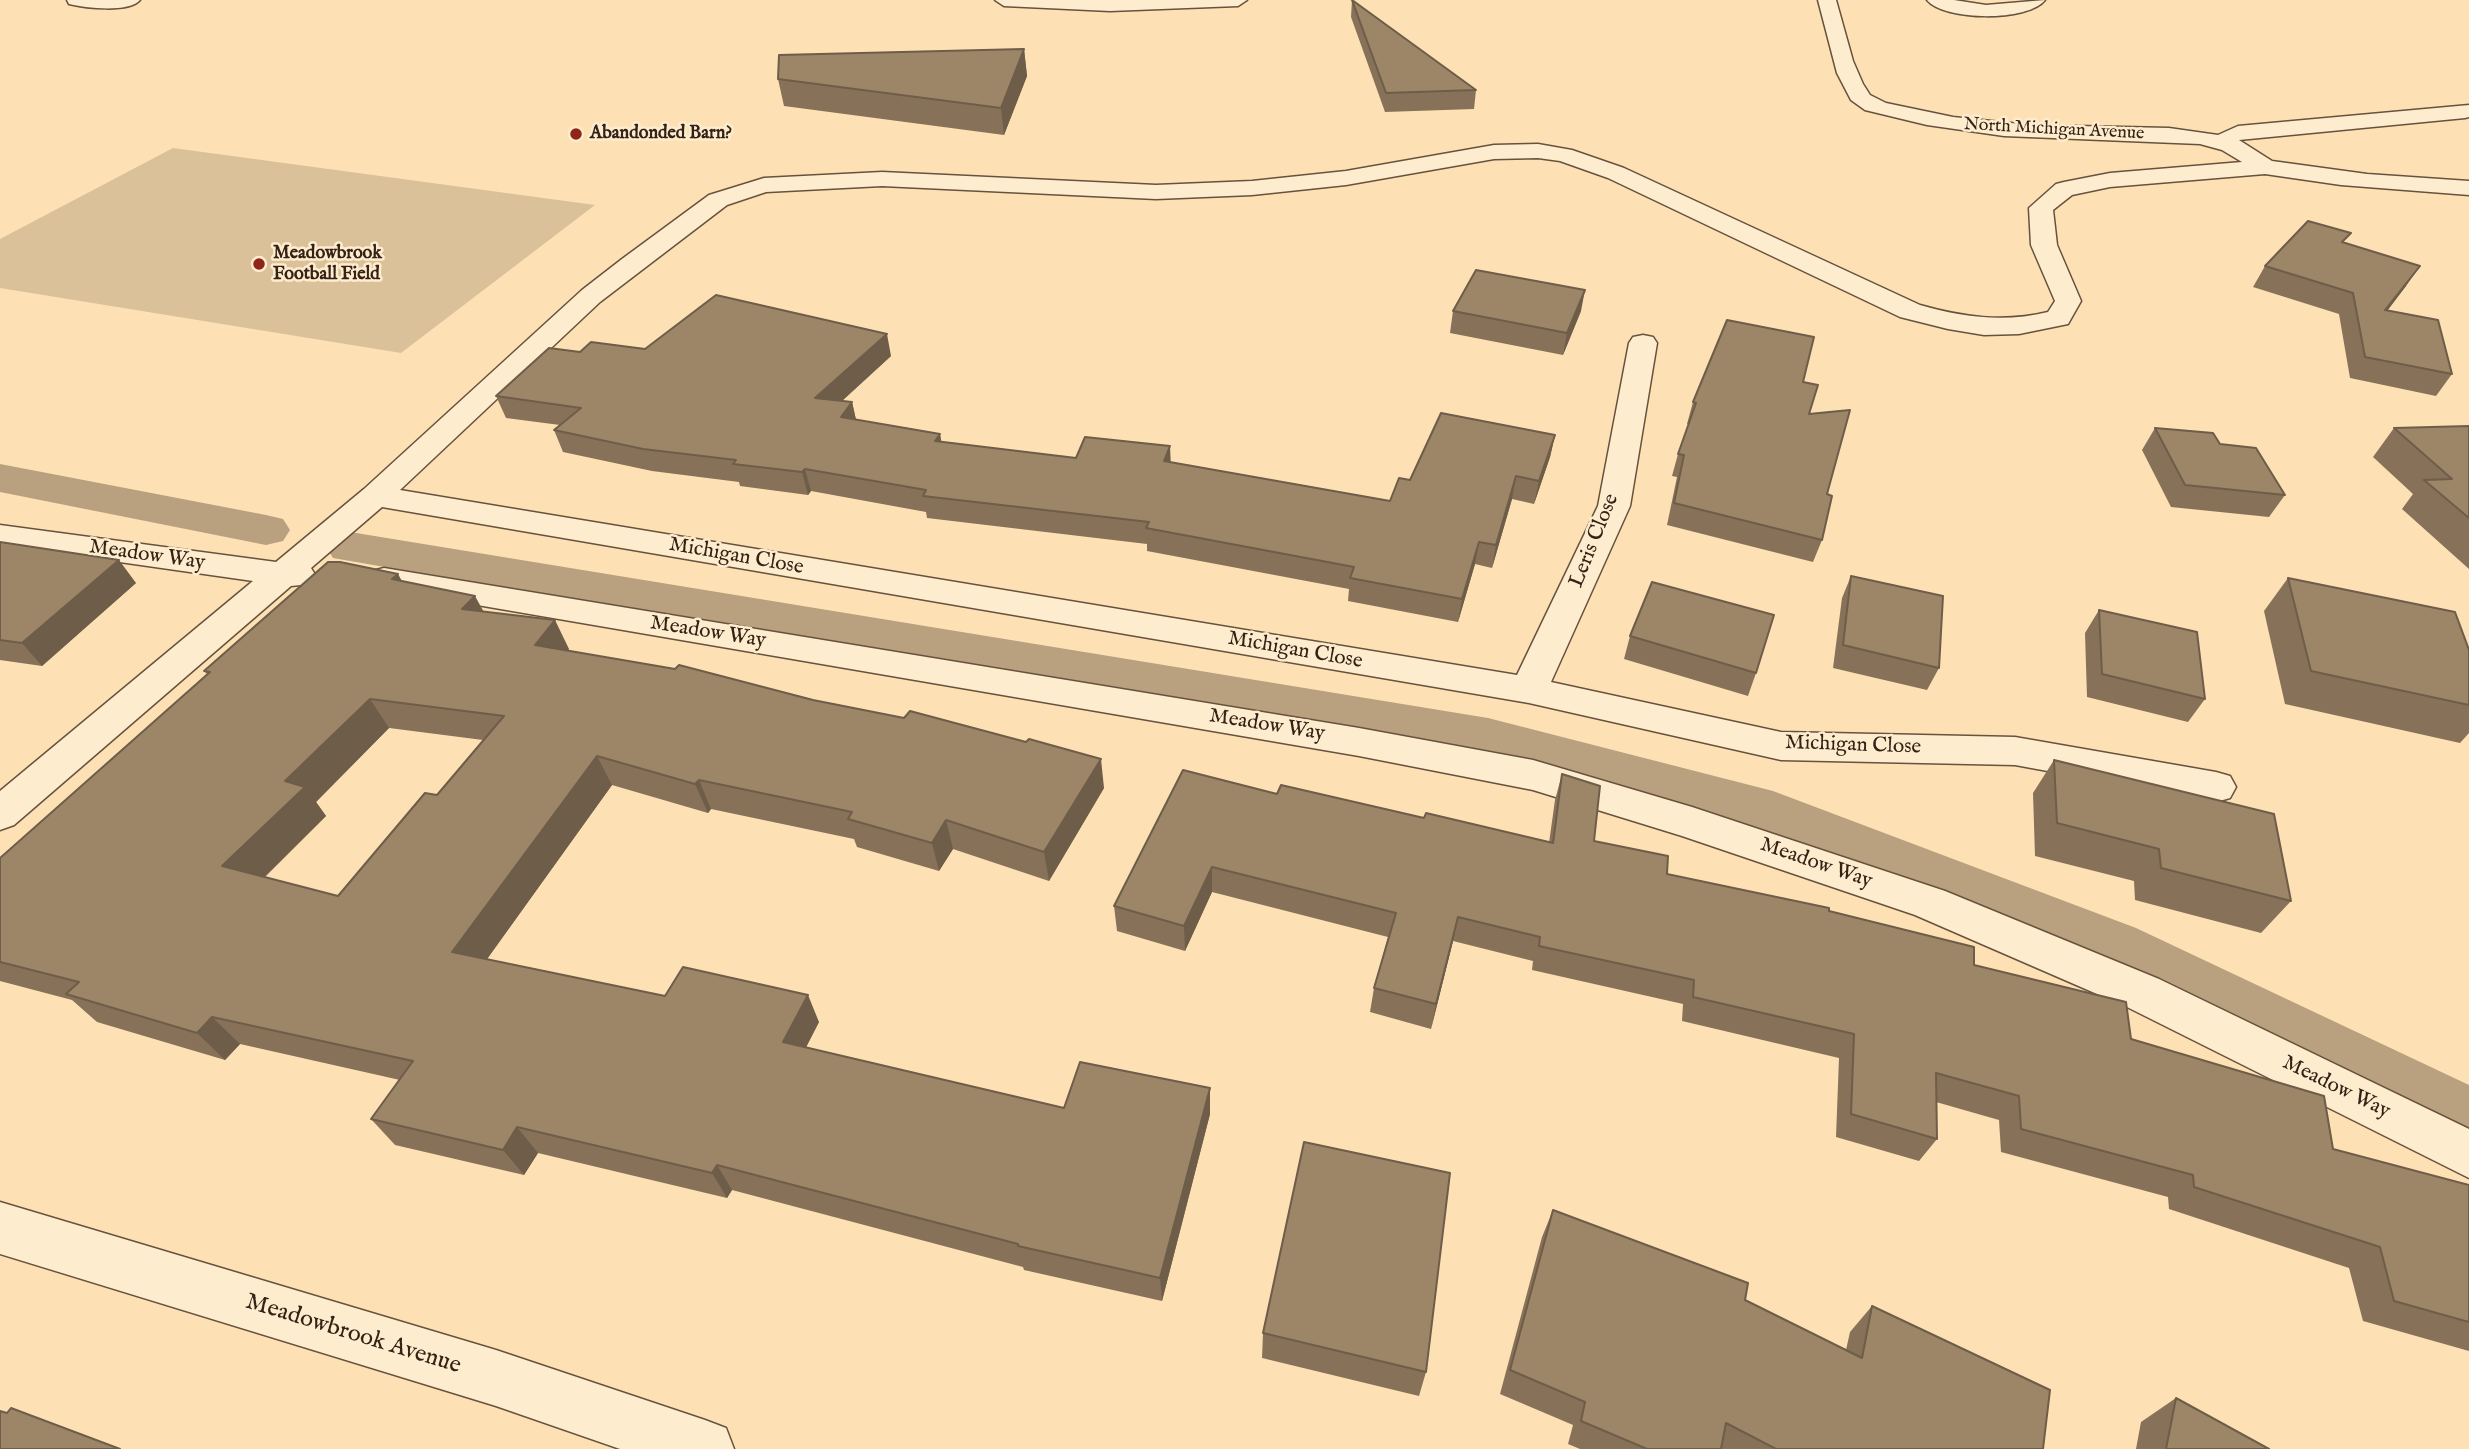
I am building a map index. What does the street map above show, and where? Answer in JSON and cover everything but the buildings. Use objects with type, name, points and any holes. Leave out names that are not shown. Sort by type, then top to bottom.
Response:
[{"type":"street","points":[[76,0],[93,3],[131,0]]},
{"type":"street","points":[[1004,0],[1110,5],[1238,0]]},
{"type":"street","name":"North Michigan Avenue","points":[[1827,0],[1837,27],[1842,57],[1857,91],[1860,97],[1880,108],[1950,124],[2039,133],[2172,136],[2228,145]]},
{"type":"street","points":[[1936,0],[1975,9],[2004,11],[2036,0]]},
{"type":"street","points":[[2265,167],[2228,145],[2228,137],[2238,133],[2465,111]]},
{"type":"street","points":[[0,814],[283,576],[591,296],[718,200],[764,185],[882,179],[1156,192],[1252,188],[1346,178],[1494,152],[1538,151],[1564,155],[1616,173],[1910,311],[1955,324],[1984,328],[2028,327],[2058,318],[2068,301],[2044,245],[2041,208],[2064,189],[2110,180],[2265,167],[2317,177],[2384,184],[2469,188]]},
{"type":"street","name":"Leris Close","points":[[1529,690],[1614,506],[1643,343]]},
{"type":"street","name":"Michigan Close","points":[[374,496],[1529,690],[1781,746],[2015,751],[2216,787]]},
{"type":"street","name":"Meadow Way","points":[[0,535],[283,576],[377,578],[1359,742],[1533,775],[1692,823],[1930,903],[2143,993],[2469,1154]]},
{"type":"street","name":"Meadowbrook Avenue","points":[[0,1228],[496,1378],[705,1449]]},
{"type":"shaded area","name":"Meadowbrook Football Field","points":[[173,148],[595,205],[401,353],[0,288],[0,239]]},
{"type":"waterway","points":[[0,478],[266,530]]},
{"type":"waterway","points":[[350,547],[1488,739],[1773,814],[2113,947],[2469,1120]]},
{"type":"place","name":"Abandonded Barn?","points":[[576,134]]},
{"type":"place","name":"Meadowbrook Football Field","points":[[259,264]]}]
